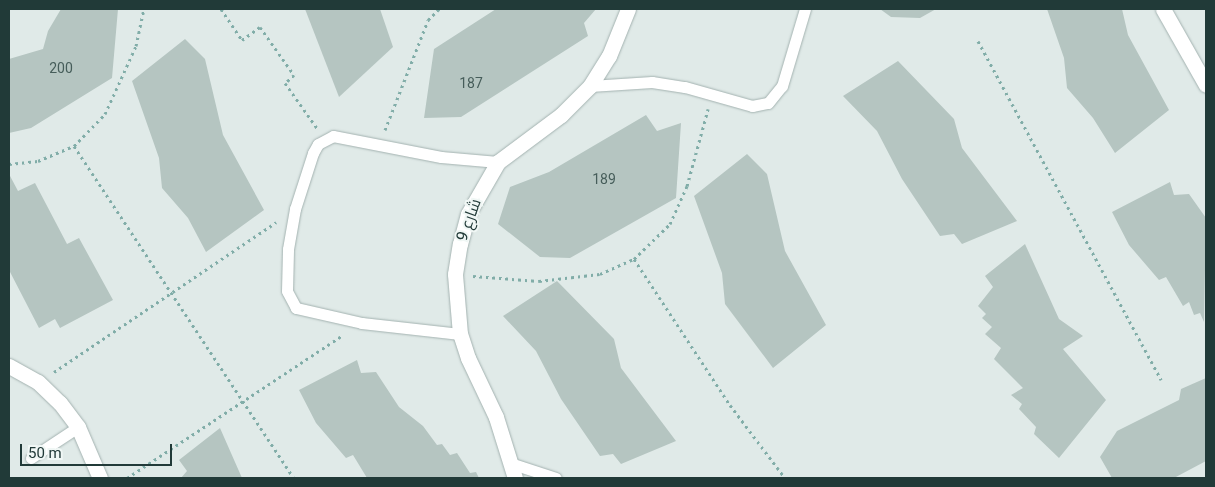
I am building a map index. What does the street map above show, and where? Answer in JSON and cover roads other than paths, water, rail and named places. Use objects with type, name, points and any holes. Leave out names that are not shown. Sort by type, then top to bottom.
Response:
[{"type":"street","name":"شارع 9","points":[[514,471],[460,334],[456,274],[468,214],[498,162],[560,114],[590,86],[609,56],[628,9]]},
{"type":"street","points":[[1163,9],[1206,85]]},
{"type":"street","points":[[9,366],[38,382],[78,427],[100,478]]},
{"type":"lane","points":[[590,86],[652,82],[712,94],[752,106],[775,98],[793,56],[805,9]]},
{"type":"lane","points":[[460,334],[362,322],[305,312],[290,301],[286,291],[288,249],[295,209],[313,153],[325,138],[342,137],[441,157],[498,162]]},
{"type":"lane","points":[[31,458],[78,427]]},
{"type":"lane","points":[[514,471],[556,478]]}]
